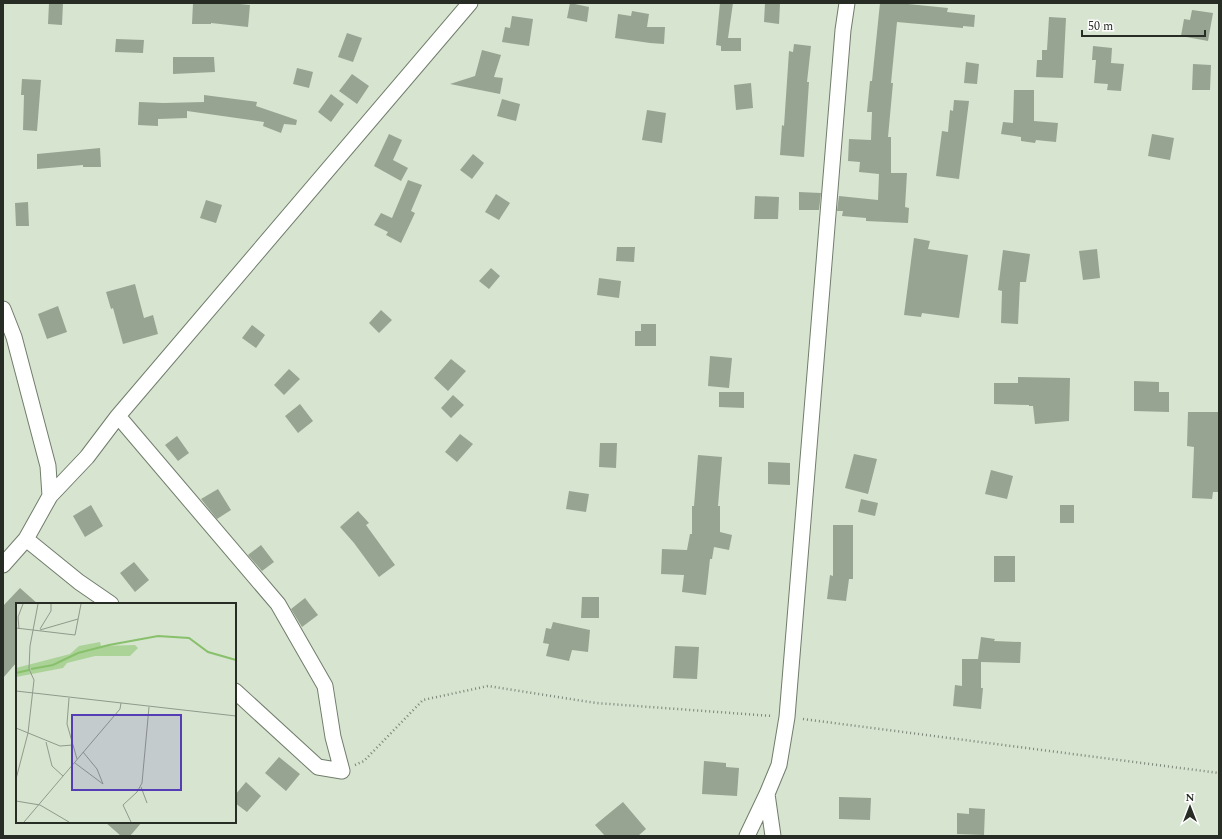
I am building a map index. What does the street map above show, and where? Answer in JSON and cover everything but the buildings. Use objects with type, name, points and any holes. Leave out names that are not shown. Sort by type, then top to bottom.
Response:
[{"type":"street","points":[[3,565],[26,539],[50,496],[87,457],[118,416],[470,3]]},
{"type":"street","points":[[747,836],[779,765],[787,717],[843,30],[847,3]]},
{"type":"street","points":[[3,309],[8,338],[48,466],[50,496]]},
{"type":"street","points":[[118,416],[278,604],[325,686],[333,737],[342,771],[318,767],[236,693]]},
{"type":"street","points":[[26,539],[78,582],[110,603]]},
{"type":"street","points":[[767,794],[773,836]]}]
